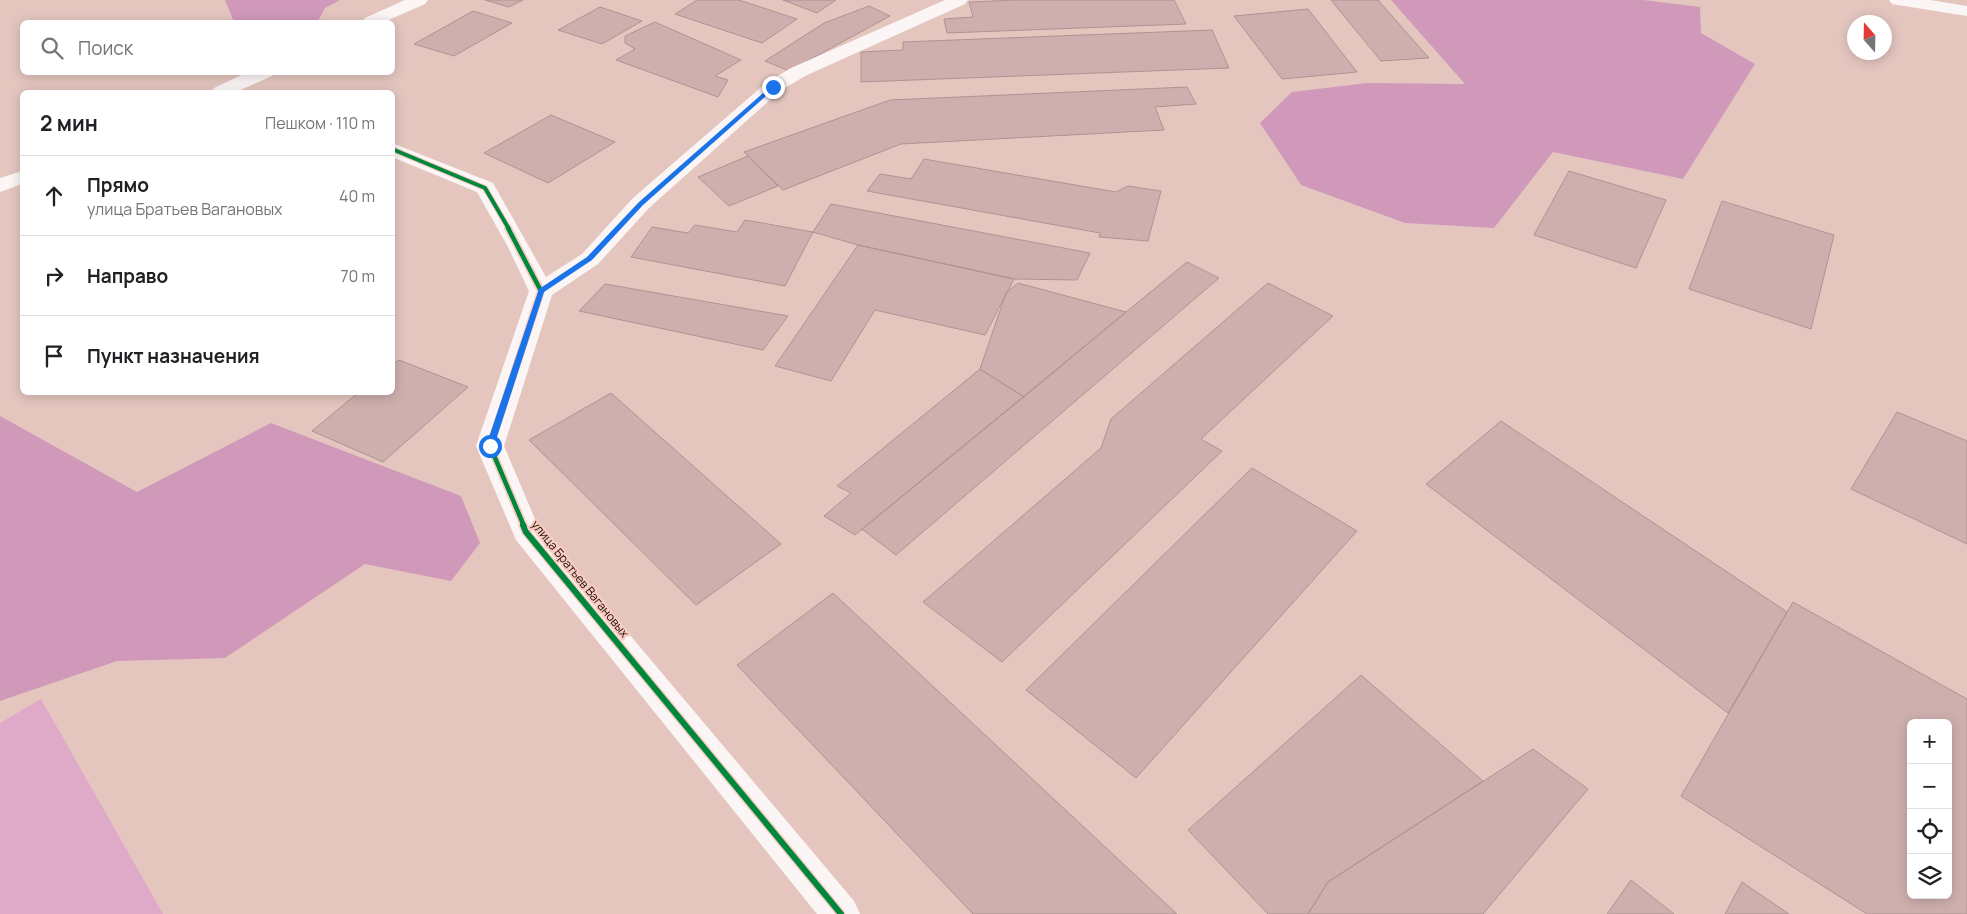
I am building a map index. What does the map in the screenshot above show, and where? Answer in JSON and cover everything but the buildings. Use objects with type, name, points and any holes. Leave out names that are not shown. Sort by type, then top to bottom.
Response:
[{"type":"street","points":[[375,20],[419,0]]},
{"type":"street","points":[[395,150],[485,188],[519,247],[541,291],[590,259],[641,203],[773,87],[798,72],[959,0]]},
{"type":"street","points":[[1898,0],[1967,11]]},
{"type":"street","points":[[226,90],[259,75]]},
{"type":"street","points":[[240,84],[254,90]]},
{"type":"street","points":[[0,186],[20,178]]},
{"type":"street","name":"улица Братьев Вагановых","points":[[541,291],[490,446],[526,532],[840,914]]},
{"type":"shaded area","points":[[225,0],[340,0],[325,8],[319,20],[233,20]]},
{"type":"shaded area","points":[[1391,0],[1643,0],[1700,7],[1701,33],[1755,64],[1683,179],[1553,152],[1494,228],[1405,223],[1301,185],[1260,123],[1292,92],[1367,83],[1465,84]]},
{"type":"shaded area","points":[[0,416],[137,492],[271,423],[461,496],[480,543],[451,581],[365,564],[225,658],[117,661],[0,701]]},
{"type":"shaded area","points":[[41,699],[163,914],[0,914],[0,723]]},
{"type":"cycle path","points":[[395,150],[485,188],[519,247],[541,291],[490,446],[526,532],[841,914]]},
{"type":"route","points":[[490,446],[541,291],[590,259],[641,203],[773,87]]}]
